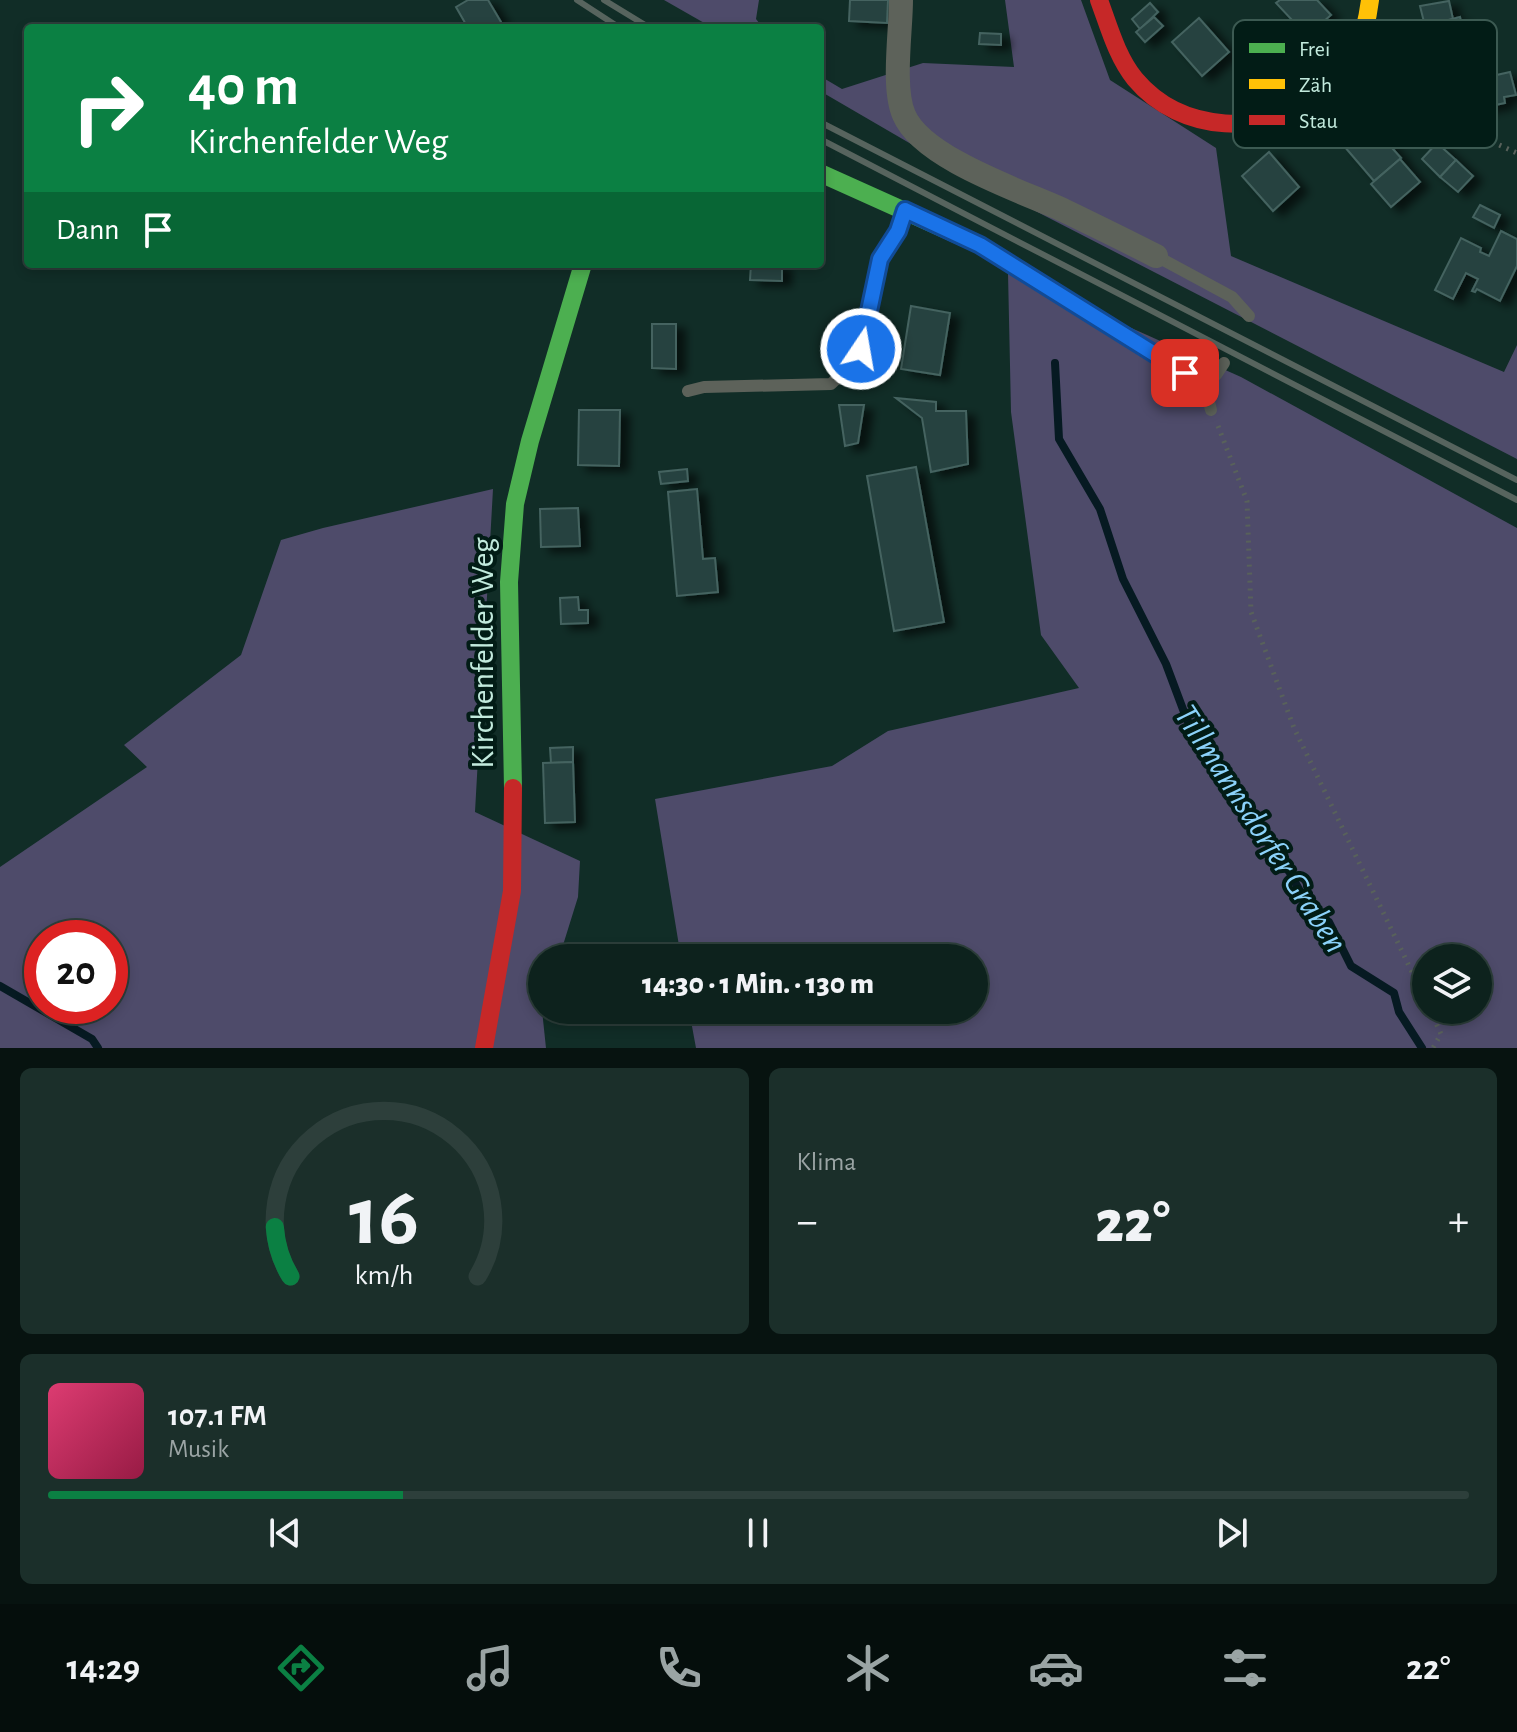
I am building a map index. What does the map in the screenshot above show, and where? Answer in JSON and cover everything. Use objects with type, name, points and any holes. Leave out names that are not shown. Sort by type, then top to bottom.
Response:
[{"type":"street","points":[[901,0],[898,90],[902,113],[911,130],[939,152],[972,170],[1071,204],[1156,256]]},
{"type":"street","points":[[1099,0],[1119,52],[1142,87],[1182,114],[1233,125]]},
{"type":"street","points":[[1367,20],[1370,0]]},
{"type":"street","points":[[824,175],[980,245],[1194,375]]},
{"type":"street","name":"Kirchenfelder Weg","points":[[484,1048],[512,891],[514,734],[509,582],[515,504],[530,441],[582,268]]},
{"type":"lane","points":[[688,391],[704,387],[831,384],[853,363],[861,349],[880,259],[898,231],[905,210]]},
{"type":"lane","points":[[1156,256],[1232,297],[1249,316]]},
{"type":"lane","points":[[1211,410],[1194,375],[1216,375],[1224,363]]},
{"type":"path","points":[[1497,144],[1517,153]]},
{"type":"path","points":[[1211,410],[1247,501],[1251,612],[1256,627],[1294,728],[1412,972]]},
{"type":"path","points":[[1433,1048],[1441,1034],[1436,1024]]},
{"type":"shaded area","points":[[664,0],[759,0],[756,19],[760,24],[706,24]]},
{"type":"shaded area","points":[[1005,0],[1081,0],[1110,80],[1216,148],[1231,256],[1504,372],[1517,345],[1517,459],[954,169],[824,93],[824,78],[842,89],[923,63],[1014,67]]},
{"type":"shaded area","points":[[1008,273],[1241,377],[1517,528],[1517,1048],[696,1048],[692,1024],[988,1024],[988,944],[679,944],[655,799],[832,766],[888,731],[1079,688],[1041,635],[1011,412]]},
{"type":"shaded area","points":[[493,489],[475,812],[580,861],[578,897],[563,944],[528,944],[528,1024],[543,1024],[546,1048],[0,1048],[0,867],[147,767],[124,745],[241,655],[281,540]]},
{"type":"building","points":[[468,0],[488,0],[501,22],[466,24],[456,7]]},
{"type":"building","points":[[850,0],[888,0],[887,23],[849,21]]},
{"type":"building","points":[[1280,0],[1317,0],[1331,15],[1325,20],[1292,20],[1276,3]]},
{"type":"building","points":[[1449,1],[1453,19],[1424,20],[1420,6]]},
{"type":"building","points":[[1150,3],[1158,12],[1140,29],[1132,19]]},
{"type":"building","points":[[1154,17],[1163,26],[1145,42],[1136,32]]},
{"type":"building","points":[[1199,18],[1229,52],[1202,76],[1172,42]]},
{"type":"building","points":[[980,33],[1001,34],[1001,45],[979,44]]},
{"type":"building","points":[[1510,72],[1516,95],[1504,97],[1505,103],[1497,105],[1497,75]]},
{"type":"building","points":[[1346,148],[1392,148],[1401,158],[1374,181]]},
{"type":"building","points":[[1432,148],[1443,148],[1456,160],[1440,177],[1422,159]]},
{"type":"building","points":[[1269,152],[1299,187],[1273,211],[1242,176]]},
{"type":"building","points":[[1400,159],[1420,182],[1391,207],[1371,184]]},
{"type":"building","points":[[1456,160],[1473,176],[1458,192],[1440,177]]},
{"type":"building","points":[[1480,205],[1500,215],[1494,228],[1473,217]]},
{"type":"building","points":[[1501,231],[1517,239],[1517,266],[1500,301],[1477,289],[1472,291],[1478,279],[1466,273],[1453,299],[1435,290],[1461,238],[1481,248],[1480,252],[1489,256]]},
{"type":"building","points":[[751,268],[782,268],[782,281],[750,280]]},
{"type":"building","points":[[911,306],[950,313],[940,375],[901,369]]},
{"type":"building","points":[[652,324],[676,324],[676,369],[652,368]]},
{"type":"building","points":[[896,398],[936,402],[936,411],[966,411],[968,464],[931,472],[922,418]]},
{"type":"building","points":[[839,405],[864,405],[858,443],[845,446]]},
{"type":"building","points":[[579,410],[620,410],[619,466],[578,465]]},
{"type":"building","points":[[916,467],[944,622],[894,631],[867,476]]},
{"type":"building","points":[[687,469],[688,481],[661,484],[659,472]]},
{"type":"building","points":[[697,489],[703,559],[715,558],[718,592],[677,596],[668,492]]},
{"type":"building","points":[[578,508],[580,546],[541,547],[540,509]]},
{"type":"building","points":[[578,597],[579,610],[588,610],[588,623],[561,624],[560,598]]},
{"type":"building","points":[[573,747],[573,762],[551,763],[550,748]]},
{"type":"building","points":[[573,762],[575,822],[545,823],[543,763]]},
{"type":"waterway","name":"Tillmannsdorfer Graben","points":[[1055,363],[1059,439],[1100,509],[1123,579],[1166,664],[1187,720],[1209,747],[1222,779],[1290,873],[1313,915],[1329,922],[1351,966],[1394,993],[1399,1012],[1422,1048]]},
{"type":"waterway","points":[[0,986],[92,1039],[98,1048]]},
{"type":"railway","points":[[577,0],[614,24]]},
{"type":"railway","points":[[604,0],[643,24]]},
{"type":"railway","points":[[824,124],[1517,480]]},
{"type":"railway","points":[[824,141],[1517,500]]},
{"type":"traffic: fast","points":[[824,175],[980,245],[1185,373]]},
{"type":"traffic: fast","points":[[513,788],[509,582],[515,504],[530,441],[582,268]]},
{"type":"traffic: slow","points":[[1366,20],[1370,0]]},
{"type":"traffic: jam","points":[[1099,0],[1123,61],[1135,79],[1154,97],[1176,111],[1200,119],[1233,123]]},
{"type":"traffic: jam","points":[[484,1048],[512,891],[513,788]]},
{"type":"route","points":[[861,349],[880,259],[898,231],[905,210],[980,245],[1185,373]]}]
